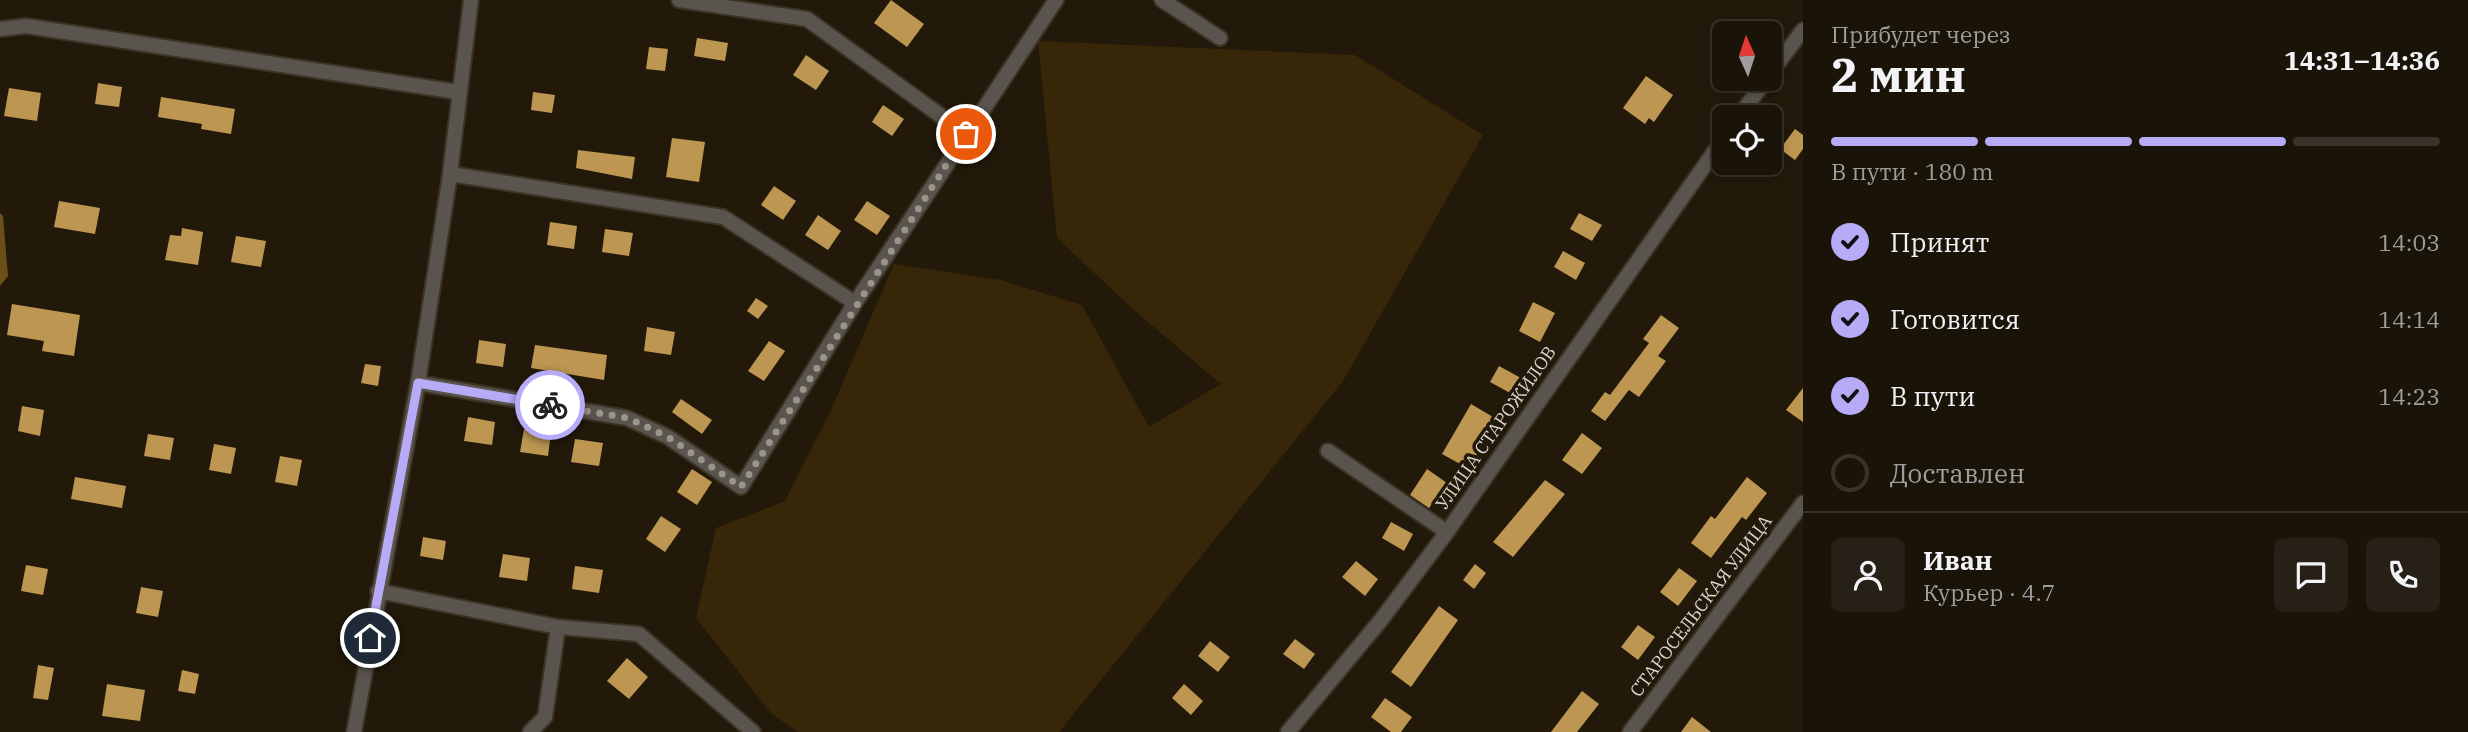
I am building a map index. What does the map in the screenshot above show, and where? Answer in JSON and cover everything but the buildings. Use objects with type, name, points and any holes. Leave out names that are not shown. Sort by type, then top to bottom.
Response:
[{"type":"street","points":[[354,732],[418,383],[450,174],[471,0]]},
{"type":"street","points":[[679,0],[753,5],[807,19],[966,134]]},
{"type":"street","points":[[418,383],[628,418],[668,437],[741,487],[855,303],[1056,0]]},
{"type":"street","points":[[1162,0],[1220,38]]},
{"type":"street","points":[[0,29],[26,26],[458,92]]},
{"type":"street","points":[[1782,58],[1803,30]]},
{"type":"street","name":"УЛИЦА СТАРОЖИЛОВ","points":[[1287,732],[1381,620],[1447,532],[1712,155]]},
{"type":"street","points":[[450,174],[723,218],[855,303]]},
{"type":"street","points":[[1328,451],[1447,532]]},
{"type":"street","name":"СТАРОСЕЛЬСКАЯ УЛИЦА","points":[[1630,732],[1803,503]]},
{"type":"street","points":[[378,591],[558,627],[639,634],[753,732]]},
{"type":"street","points":[[530,732],[545,717],[558,627]]},
{"type":"shaded area","points":[[1038,41],[1355,55],[1483,135],[1343,381],[1059,732],[798,732],[771,713],[696,618],[716,528],[785,501],[832,408],[894,264],[1001,280],[1082,305],[1149,427],[1221,384],[1135,311],[1057,238]]},
{"type":"shaded area","points":[[0,213],[3,216],[8,276],[0,286]]},
{"type":"way so far","points":[[550,405],[628,418],[668,437],[703,464],[741,487],[855,303],[966,134]]},
{"type":"route","points":[[370,638],[418,383],[550,405]]}]
